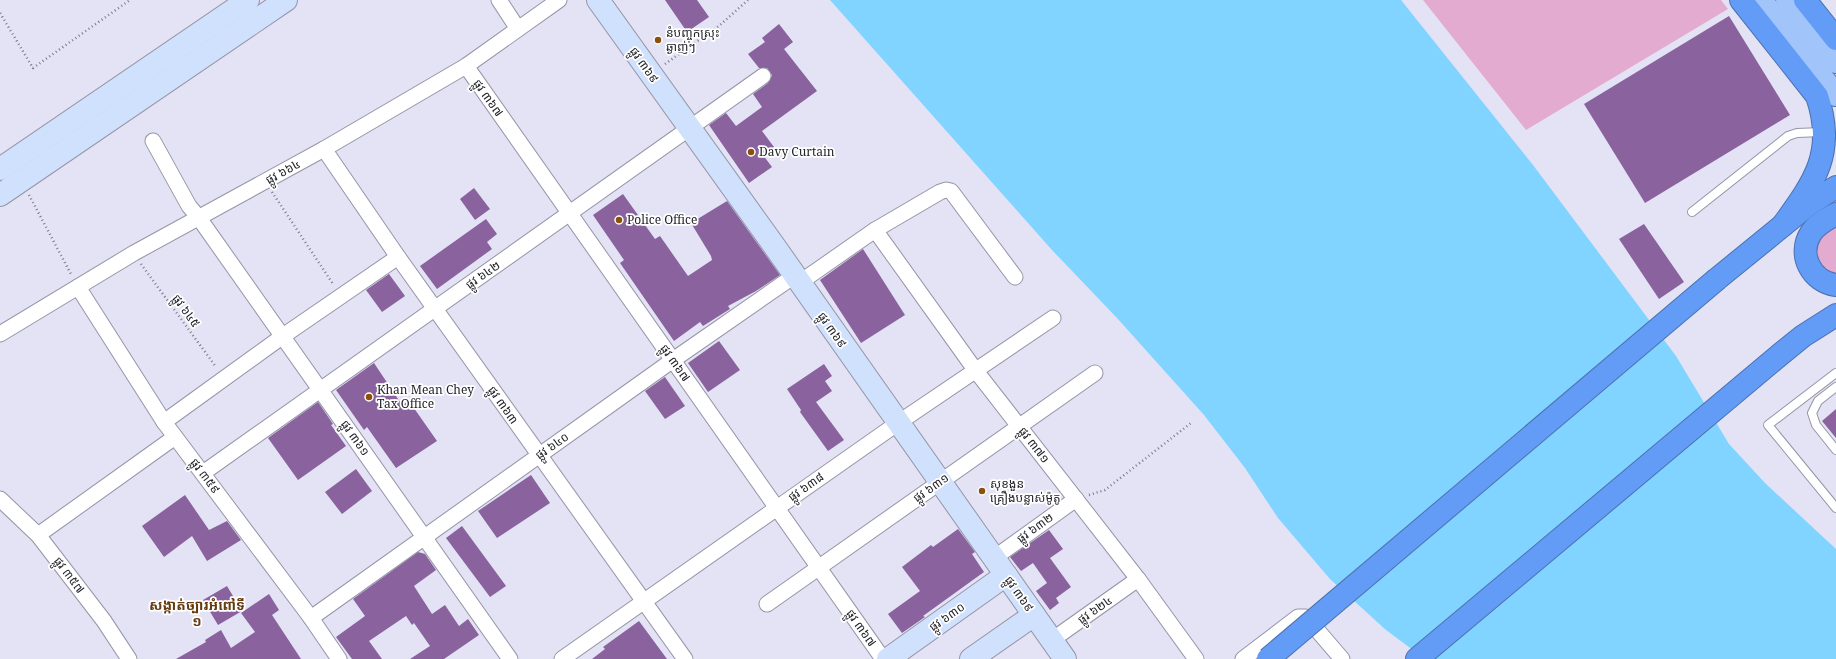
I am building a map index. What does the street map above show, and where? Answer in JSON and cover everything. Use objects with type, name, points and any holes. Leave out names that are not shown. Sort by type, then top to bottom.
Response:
[{"type":"highway","points":[[1741,0],[1817,96],[1825,114],[1828,132],[1819,174],[1782,225]]},
{"type":"highway","points":[[1805,0],[1836,39]]},
{"type":"highway","points":[[1268,659],[1717,279],[1782,225],[1808,205],[1836,187]]},
{"type":"highway","points":[[1836,214],[1816,226],[1810,234],[1806,249],[1808,266],[1818,278],[1826,283],[1836,285]]},
{"type":"highway","points":[[1418,659],[1782,353],[1803,336],[1836,315]]},
{"type":"main road","points":[[1761,0],[1836,95]]},
{"type":"main road","points":[[1787,0],[1836,62]]},
{"type":"street","points":[[0,195],[10,171],[248,0]]},
{"type":"street","points":[[10,171],[286,0]]},
{"type":"street","points":[[499,0],[518,29]]},
{"type":"street","name":"ផ្លូវ ៦៦៤","points":[[0,334],[134,253],[324,150],[466,66],[559,0]]},
{"type":"street","name":"ផ្លូវ ៣៦៩","points":[[598,0],[1065,659]]},
{"type":"street","name":"ផ្លូវ ៣៦៧","points":[[466,66],[883,659]]},
{"type":"street","name":"ផ្លូវ ៦៤២","points":[[203,473],[763,76]]},
{"type":"street","name":"ផ្លូវ ៣៦១","points":[[153,141],[189,206],[321,389],[510,659]]},
{"type":"street","name":"ផ្លូវ ៣៦៣","points":[[324,150],[538,456],[684,659]]},
{"type":"street","name":"ផ្លូវ ៦៤០","points":[[311,618],[673,360],[875,230],[940,192],[946,190],[951,191],[1015,277]]},
{"type":"street","name":"ផ្លូវ ៣៧១","points":[[875,230],[976,371],[1138,579],[1196,659]]},
{"type":"street","points":[[164,422],[283,336],[398,257]]},
{"type":"street","name":"ផ្លូវ ៣៥៩","points":[[78,287],[164,422],[311,618],[339,659]]},
{"type":"street","name":"ផ្លូវ ៦៣៨","points":[[562,659],[898,423],[1053,318]]},
{"type":"street","name":"ផ្លូវ ៦៣១","points":[[767,604],[1095,373]]},
{"type":"street","points":[[38,535],[175,437]]},
{"type":"street","name":"ផ្លូវ ៣៥៧","points":[[0,499],[38,535],[104,621],[129,659]]},
{"type":"street","name":"ផ្លូវ ៦៣២","points":[[1000,567],[1076,499]]},
{"type":"street","name":"ផ្លូវ ៦៣០","points":[[888,659],[1000,567]]},
{"type":"street","name":"ផ្លូវ ៦២៤","points":[[1052,640],[1138,579]]},
{"type":"street","points":[[971,659],[1034,615]]},
{"type":"street","points":[[1243,659],[1298,616],[1306,617],[1342,659]]},
{"type":"lane","points":[[1692,212],[1788,136],[1797,133],[1828,132]]},
{"type":"lane","points":[[1836,374],[1768,425],[1836,508]]},
{"type":"lane","points":[[1836,387],[1818,401],[1812,413],[1816,425],[1836,450]]},
{"type":"path","points":[[0,13],[33,68],[130,0]]},
{"type":"path","points":[[651,74],[720,25],[748,0]]},
{"type":"path","points":[[10,171],[78,287]]},
{"type":"path","points":[[264,182],[342,296]]},
{"type":"path","name":"ផ្លូវ ៦៤៥","points":[[134,253],[224,378]]},
{"type":"path","points":[[1076,499],[1105,490],[1191,424]]},
{"type":"shaded area","points":[[1423,0],[1721,0],[1728,9],[1526,130]]},
{"type":"shaded area","points":[[1836,224],[1836,276],[1829,273],[1821,264],[1818,258],[1817,246],[1827,232]]},
{"type":"water","points":[[830,0],[1401,0],[1533,165],[1676,356],[1729,444],[1765,483],[1836,549],[1836,659],[1425,659],[1386,630],[1330,579],[1278,518],[1245,468],[1204,415],[1117,318],[1052,250]]},
{"type":"building","points":[[665,0],[697,0],[709,17],[687,32]]},
{"type":"building","points":[[1729,16],[1790,115],[1645,203],[1584,104]]},
{"type":"building","points":[[779,24],[793,42],[784,49],[817,91],[762,131],[774,147],[763,155],[772,167],[749,183],[709,125],[726,113],[736,126],[762,107],[753,94],[768,83],[772,75],[767,68],[759,68],[748,54],[765,42],[762,38]]},
{"type":"building","points":[[474,188],[490,209],[475,220],[460,199]]},
{"type":"building","points":[[623,194],[655,239],[660,236],[688,276],[712,260],[691,223],[727,201],[780,275],[756,291],[728,306],[730,309],[703,326],[700,322],[674,341],[620,263],[624,260],[593,215]]},
{"type":"building","points":[[486,219],[497,234],[487,242],[492,249],[437,289],[420,266]]},
{"type":"building","points":[[1644,224],[1684,282],[1659,299],[1619,239]]},
{"type":"building","points":[[863,249],[905,315],[861,343],[820,280]]},
{"type":"building","points":[[389,274],[405,296],[382,312],[366,290]]},
{"type":"building","points":[[719,341],[740,370],[708,392],[688,363]]},
{"type":"building","points":[[374,363],[402,405],[409,401],[437,441],[396,468],[367,427],[364,430],[336,390]]},
{"type":"building","points":[[824,364],[832,376],[825,381],[832,391],[816,402],[844,440],[828,451],[800,412],[801,410],[787,389]]},
{"type":"building","points":[[665,377],[685,406],[665,419],[645,391]]},
{"type":"building","points":[[318,402],[333,424],[331,425],[346,446],[298,480],[268,438]]},
{"type":"building","points":[[1836,409],[1836,438],[1822,421]]},
{"type":"building","points":[[356,469],[372,491],[342,514],[325,492]]},
{"type":"building","points":[[531,475],[550,503],[497,538],[478,511]]},
{"type":"building","points":[[185,495],[209,530],[227,521],[241,540],[207,561],[192,536],[164,557],[142,526]]},
{"type":"building","points":[[462,526],[506,586],[490,597],[446,538]]},
{"type":"building","points":[[958,529],[975,552],[972,554],[984,572],[902,633],[888,614],[920,591],[902,567],[931,545],[933,547]]},
{"type":"building","points":[[1049,530],[1063,549],[1050,558],[1071,587],[1056,598],[1059,603],[1050,610],[1036,591],[1047,583],[1033,563],[1021,571],[1010,557]]},
{"type":"building","points":[[418,552],[425,554],[436,570],[414,586],[432,614],[445,605],[459,626],[468,619],[479,635],[444,659],[410,659],[430,646],[414,623],[412,625],[406,616],[369,641],[382,659],[352,659],[336,637],[365,616],[353,599]]},
{"type":"building","points":[[227,586],[242,611],[218,625],[203,600]]},
{"type":"building","points":[[269,594],[279,610],[272,615],[301,659],[176,659],[206,642],[205,640],[221,630],[231,648],[255,632],[241,613]]},
{"type":"building","points":[[639,621],[667,659],[592,659],[605,649],[603,647]]},
{"type":"place","name":"នំបញ្ចុកស្រុះ ឆ្ងាញ់ៗ","points":[[658,40]]},
{"type":"place","name":"Davy Curtain","points":[[751,152]]},
{"type":"place","name":"Police Office","points":[[619,220]]},
{"type":"place","name":"Khan Mean Chey Tax Office","points":[[369,397]]},
{"type":"place","name":"សុខងួន គ្រឿងបន្លាស់ម៉ូតូ","points":[[982,491]]},
{"type":"district","name":"សង្កាត់ច្បារអំពៅទី ១","points":[[197,614]]}]
